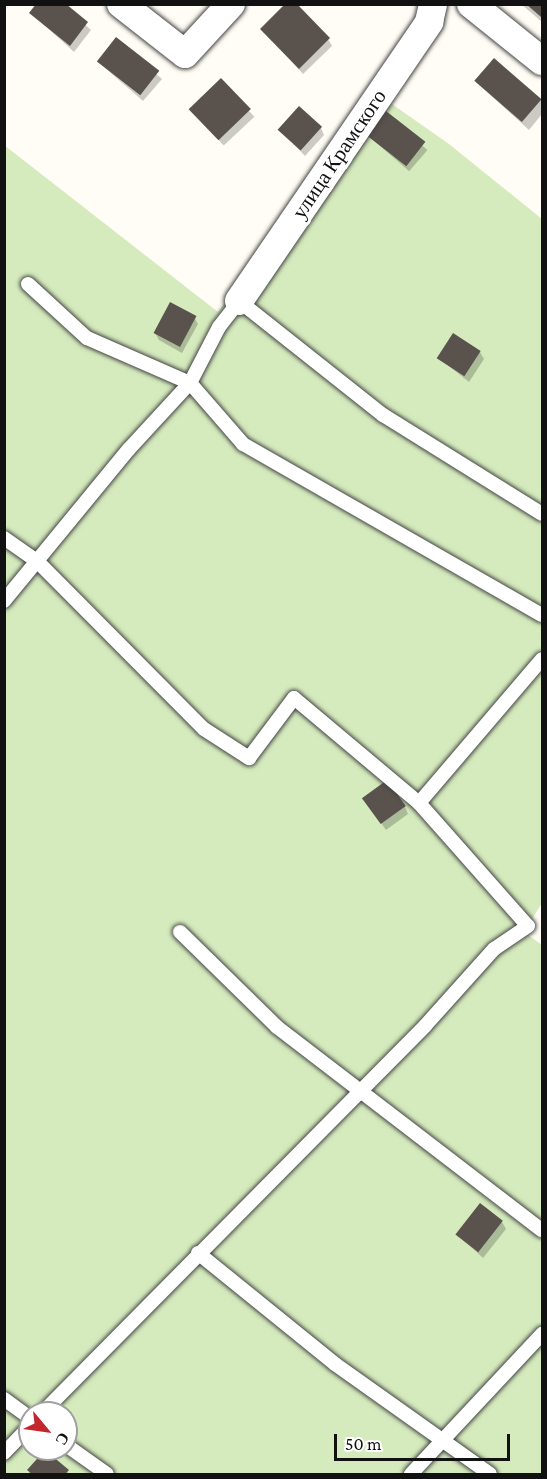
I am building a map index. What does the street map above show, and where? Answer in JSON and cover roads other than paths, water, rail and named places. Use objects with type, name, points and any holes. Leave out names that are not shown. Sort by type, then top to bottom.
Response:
[{"type":"street","points":[[121,4],[184,54],[231,4]]},
{"type":"street","name":"улица Крамского","points":[[239,301],[429,22],[433,4]]},
{"type":"street","points":[[471,4],[543,61]]},
{"type":"lane","points":[[28,284],[87,338],[190,383],[243,444],[543,615]]},
{"type":"lane","points":[[4,601],[129,449],[190,383],[219,327],[239,301],[383,415],[543,514]]},
{"type":"lane","points":[[4,538],[37,561],[204,729],[249,758],[294,698],[419,804],[528,926],[495,949],[362,1089],[54,1401]]},
{"type":"lane","points":[[419,804],[543,659]]},
{"type":"lane","points":[[180,932],[277,1026],[543,1230]]},
{"type":"lane","points":[[198,1254],[335,1364],[490,1474]]},
{"type":"lane","points":[[411,1474],[543,1334]]},
{"type":"lane","points":[[4,1399],[18,1409]]},
{"type":"lane","points":[[4,1452],[18,1438]]},
{"type":"lane","points":[[78,1453],[107,1474]]}]
